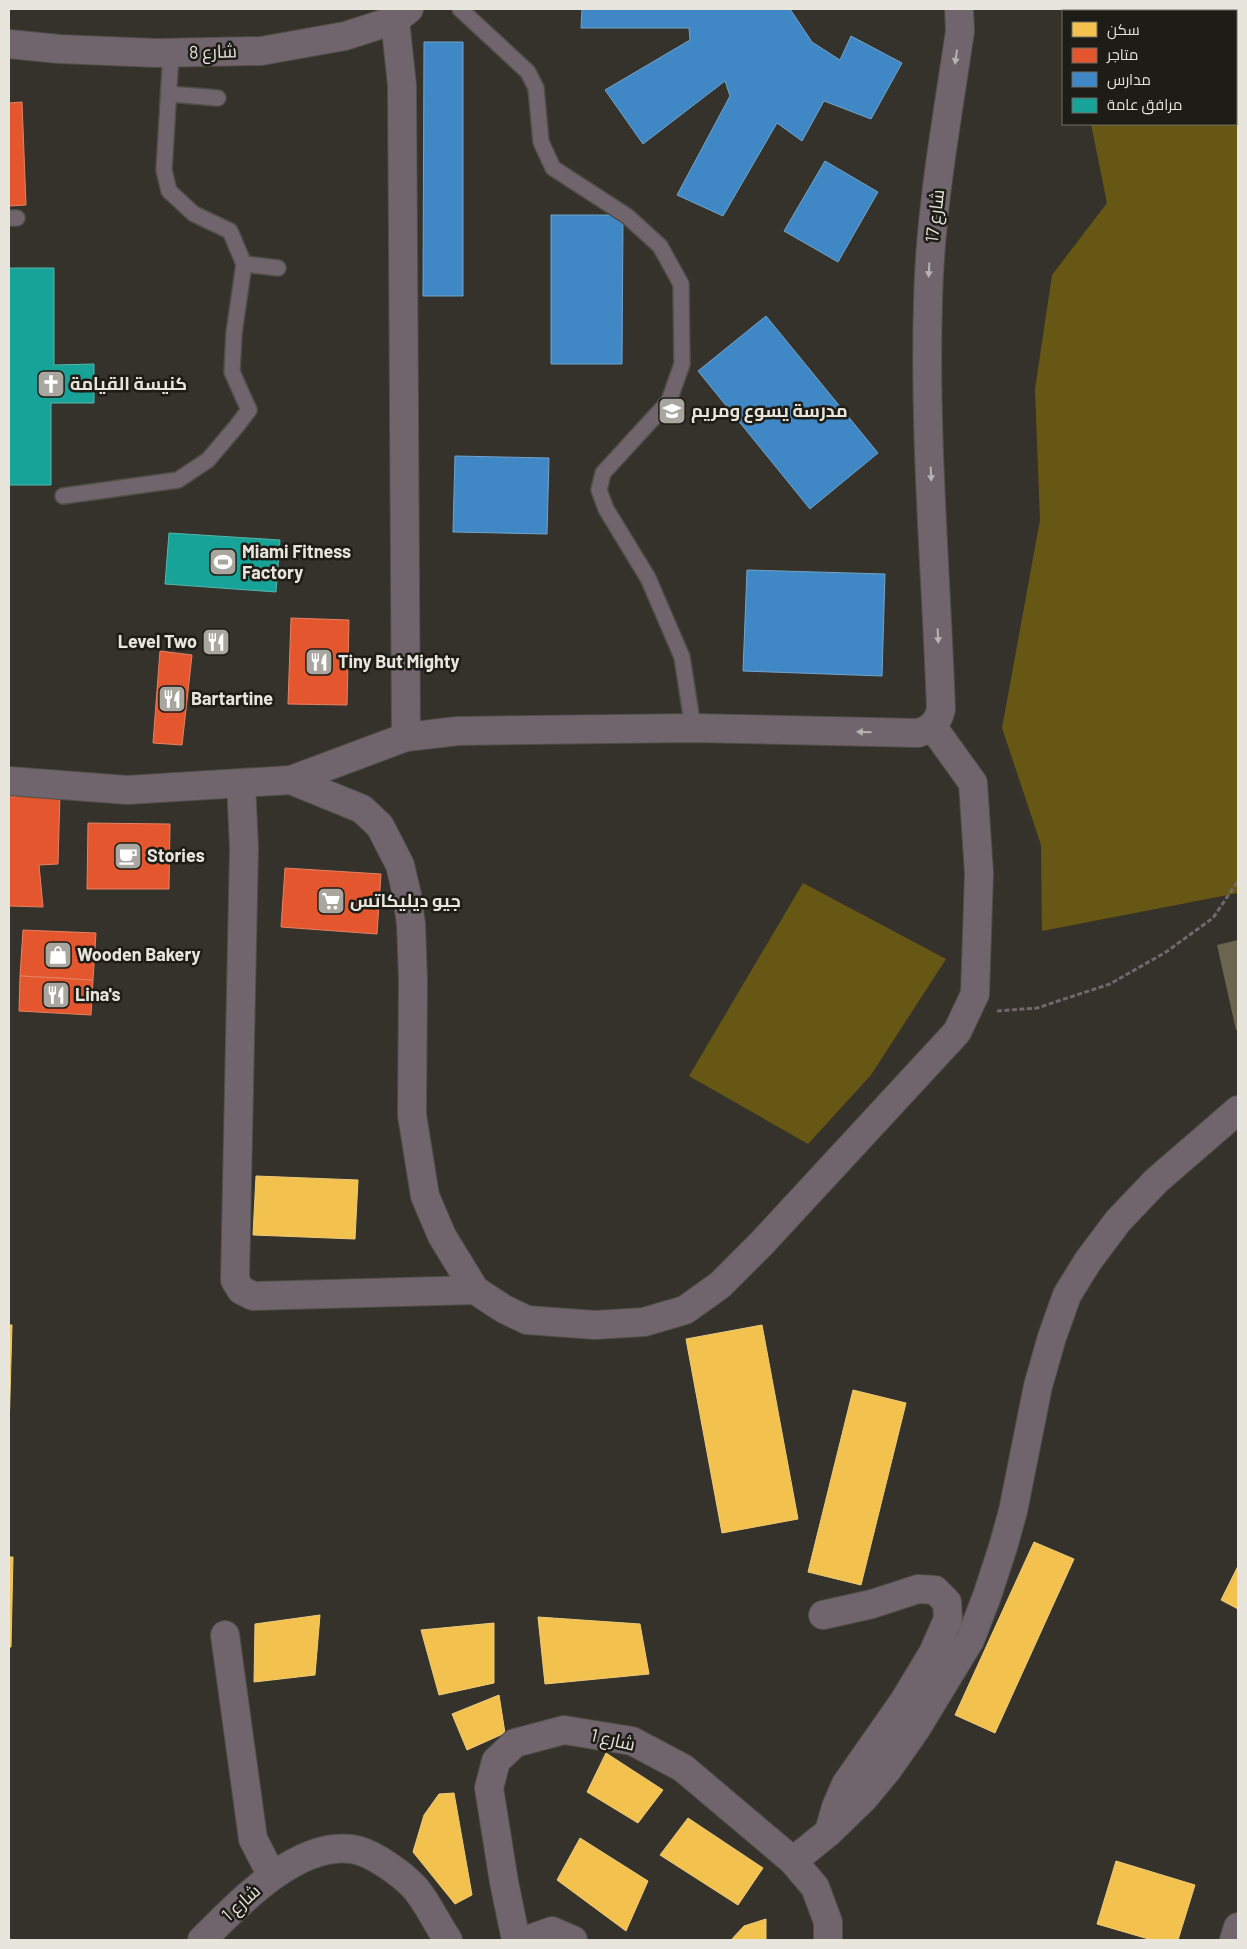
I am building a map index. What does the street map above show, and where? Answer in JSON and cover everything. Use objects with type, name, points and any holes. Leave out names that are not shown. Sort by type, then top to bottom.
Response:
[{"type":"street","name":"شارع 17","points":[[932,726],[939,719],[941,710],[929,425],[928,299],[931,234],[960,30],[959,9]]},
{"type":"street","points":[[402,14],[406,737]]},
{"type":"street","name":"شارع 8","points":[[9,44],[59,49],[171,53],[261,51],[345,36],[402,14]]},
{"type":"street","points":[[9,780],[127,790],[291,780],[406,737],[458,731],[693,728],[918,732],[932,726],[973,783],[979,873],[975,994],[957,1032],[762,1243],[720,1285],[685,1310],[644,1322],[594,1325],[527,1320],[504,1309],[475,1290],[442,1236],[425,1196],[412,1115],[413,980],[411,924],[400,865],[380,826],[362,809],[291,780]]},
{"type":"street","points":[[241,783],[244,848],[235,1280],[241,1290],[253,1296],[475,1290]]},
{"type":"street","points":[[793,1861],[829,1832],[864,1798],[888,1769],[916,1729],[970,1640],[1006,1538],[1038,1386],[1052,1336],[1067,1296],[1088,1261],[1118,1221],[1156,1181],[1238,1110]]},
{"type":"street","points":[[823,1615],[872,1604],[918,1590],[935,1590],[948,1602],[948,1619],[933,1653],[904,1701],[846,1784],[836,1807],[829,1832]]},
{"type":"street","points":[[225,1635],[252,1839],[272,1876]]},
{"type":"street","name":"شارع 1","points":[[516,1940],[504,1882],[489,1788],[496,1761],[515,1742],[564,1730],[632,1741],[683,1768],[793,1861],[815,1887],[828,1922],[828,1940]]},
{"type":"street","name":"شارع 1","points":[[202,1940],[272,1876],[305,1856],[330,1850],[351,1849],[385,1864],[416,1889],[448,1940]]},
{"type":"street","points":[[1234,1940],[1238,1926]]},
{"type":"street","points":[[527,1940],[552,1931],[573,1940]]},
{"type":"lane","points":[[460,9],[528,72],[536,88],[541,142],[553,168],[628,216],[660,246],[680,284],[682,364],[669,401],[603,473],[599,490],[606,508],[648,578],[682,657],[693,728]]},
{"type":"lane","points":[[63,496],[178,480],[208,460],[249,410],[232,372],[234,333],[244,264],[230,232],[194,214],[169,191],[164,170],[171,53]]},
{"type":"lane","points":[[169,94],[218,98]]},
{"type":"lane","points":[[244,264],[278,268]]},
{"type":"path","points":[[966,1014],[1037,1008],[1110,984],[1166,952],[1213,918],[1238,881]]},
{"type":"shaded area","points":[[1238,9],[1238,893],[1042,931],[1041,845],[1002,728],[1040,520],[1035,389],[1052,275],[1107,203],[1091,125],[1237,125],[1237,10],[1194,10]]},
{"type":"shaded area","points":[[803,883],[946,959],[871,1075],[808,1144],[689,1076]]},
{"type":"building: سكن","points":[[256,1176],[358,1180],[355,1239],[253,1235]]},
{"type":"building: سكن","points":[[9,1325],[12,1325],[9,1431]]},
{"type":"building: سكن","points":[[762,1325],[798,1519],[722,1533],[686,1339]]},
{"type":"building: سكن","points":[[853,1390],[906,1403],[861,1585],[808,1572]]},
{"type":"building: سكن","points":[[1034,1542],[1074,1559],[995,1733],[955,1715]]},
{"type":"building: سكن","points":[[9,1557],[13,1557],[11,1647],[9,1647]]},
{"type":"building: سكن","points":[[1238,1566],[1238,1609],[1221,1600]]},
{"type":"building: سكن","points":[[320,1615],[315,1675],[254,1682],[255,1624]]},
{"type":"building: سكن","points":[[538,1617],[640,1624],[649,1674],[545,1684]]},
{"type":"building: سكن","points":[[494,1623],[494,1683],[439,1695],[421,1630]]},
{"type":"building: سكن","points":[[499,1695],[505,1733],[467,1750],[452,1714]]},
{"type":"building: سكن","points":[[606,1753],[663,1790],[638,1823],[587,1792]]},
{"type":"building: سكن","points":[[454,1793],[472,1895],[455,1904],[413,1852],[424,1815],[439,1794]]},
{"type":"building: سكن","points":[[688,1818],[763,1868],[738,1905],[660,1855]]},
{"type":"building: سكن","points":[[580,1838],[648,1881],[626,1931],[557,1880]]},
{"type":"building: سكن","points":[[1116,1861],[1195,1885],[1178,1940],[1152,1940],[1097,1924]]},
{"type":"building: سكن","points":[[766,1919],[766,1940],[731,1940],[744,1926]]},
{"type":"building: متاجر","points":[[22,102],[26,205],[9,206],[9,103]]},
{"type":"building: متاجر","name":"Tiny But Mighty","points":[[291,618],[349,620],[347,705],[288,704]]},
{"type":"building: متاجر","name":"Bartartine","points":[[160,651],[192,655],[182,745],[153,743]]},
{"type":"building: متاجر","points":[[60,793],[58,864],[39,865],[43,907],[9,906],[9,797]]},
{"type":"building: متاجر","name":"Stories","points":[[88,823],[170,824],[169,889],[87,889]]},
{"type":"building: متاجر","name":"جيو ديليكاتس","points":[[285,868],[381,874],[377,934],[281,927]]},
{"type":"building: متاجر","name":"Wooden Bakery","points":[[23,930],[96,933],[93,980],[20,976]]},
{"type":"building: متاجر","name":"Lina's","points":[[20,976],[93,980],[91,1015],[19,1011]]},
{"type":"building: مدارس","points":[[582,9],[790,9],[812,42],[840,60],[851,36],[902,63],[871,119],[824,101],[802,141],[777,123],[723,216],[677,195],[730,96],[725,81],[643,144],[605,90],[690,40],[689,28],[581,28]]},
{"type":"building: مدارس","points":[[424,42],[463,42],[463,296],[423,296]]},
{"type":"building: مدارس","points":[[825,161],[878,192],[838,262],[784,231]]},
{"type":"building: مدارس","points":[[551,215],[623,215],[622,364],[551,364]]},
{"type":"building: مدارس","points":[[766,316],[878,453],[810,509],[698,371]]},
{"type":"building: مدارس","points":[[455,456],[549,458],[547,534],[453,532]]},
{"type":"building: مدارس","points":[[747,570],[885,574],[882,676],[743,671]]},
{"type":"building: مرافق عامة","name":"كنيسة القيامة","points":[[9,268],[54,268],[54,365],[94,364],[94,403],[51,403],[51,485],[9,485]]},
{"type":"building: مرافق عامة","name":"Miami Fitness Factory","points":[[169,533],[280,540],[276,592],[165,584]]},
{"type":"building: أخرى","points":[[1238,940],[1238,1030],[1236,1030],[1217,945]]},
{"type":"place","name":"كنيسة القيامة","points":[[51,384]]},
{"type":"place","name":"مدرسة يسوع ومريم","points":[[672,411]]},
{"type":"place","name":"Miami Fitness Factory","points":[[223,562]]},
{"type":"place","name":"Level Two","points":[[216,642]]},
{"type":"place","name":"Tiny But Mighty","points":[[319,662]]},
{"type":"place","name":"Bartartine","points":[[172,699]]},
{"type":"place","name":"Stories","points":[[128,856]]},
{"type":"place","name":"جيو ديليكاتس","points":[[331,901]]},
{"type":"place","name":"Wooden Bakery","points":[[58,955]]},
{"type":"place","name":"Lina's","points":[[56,995]]}]
